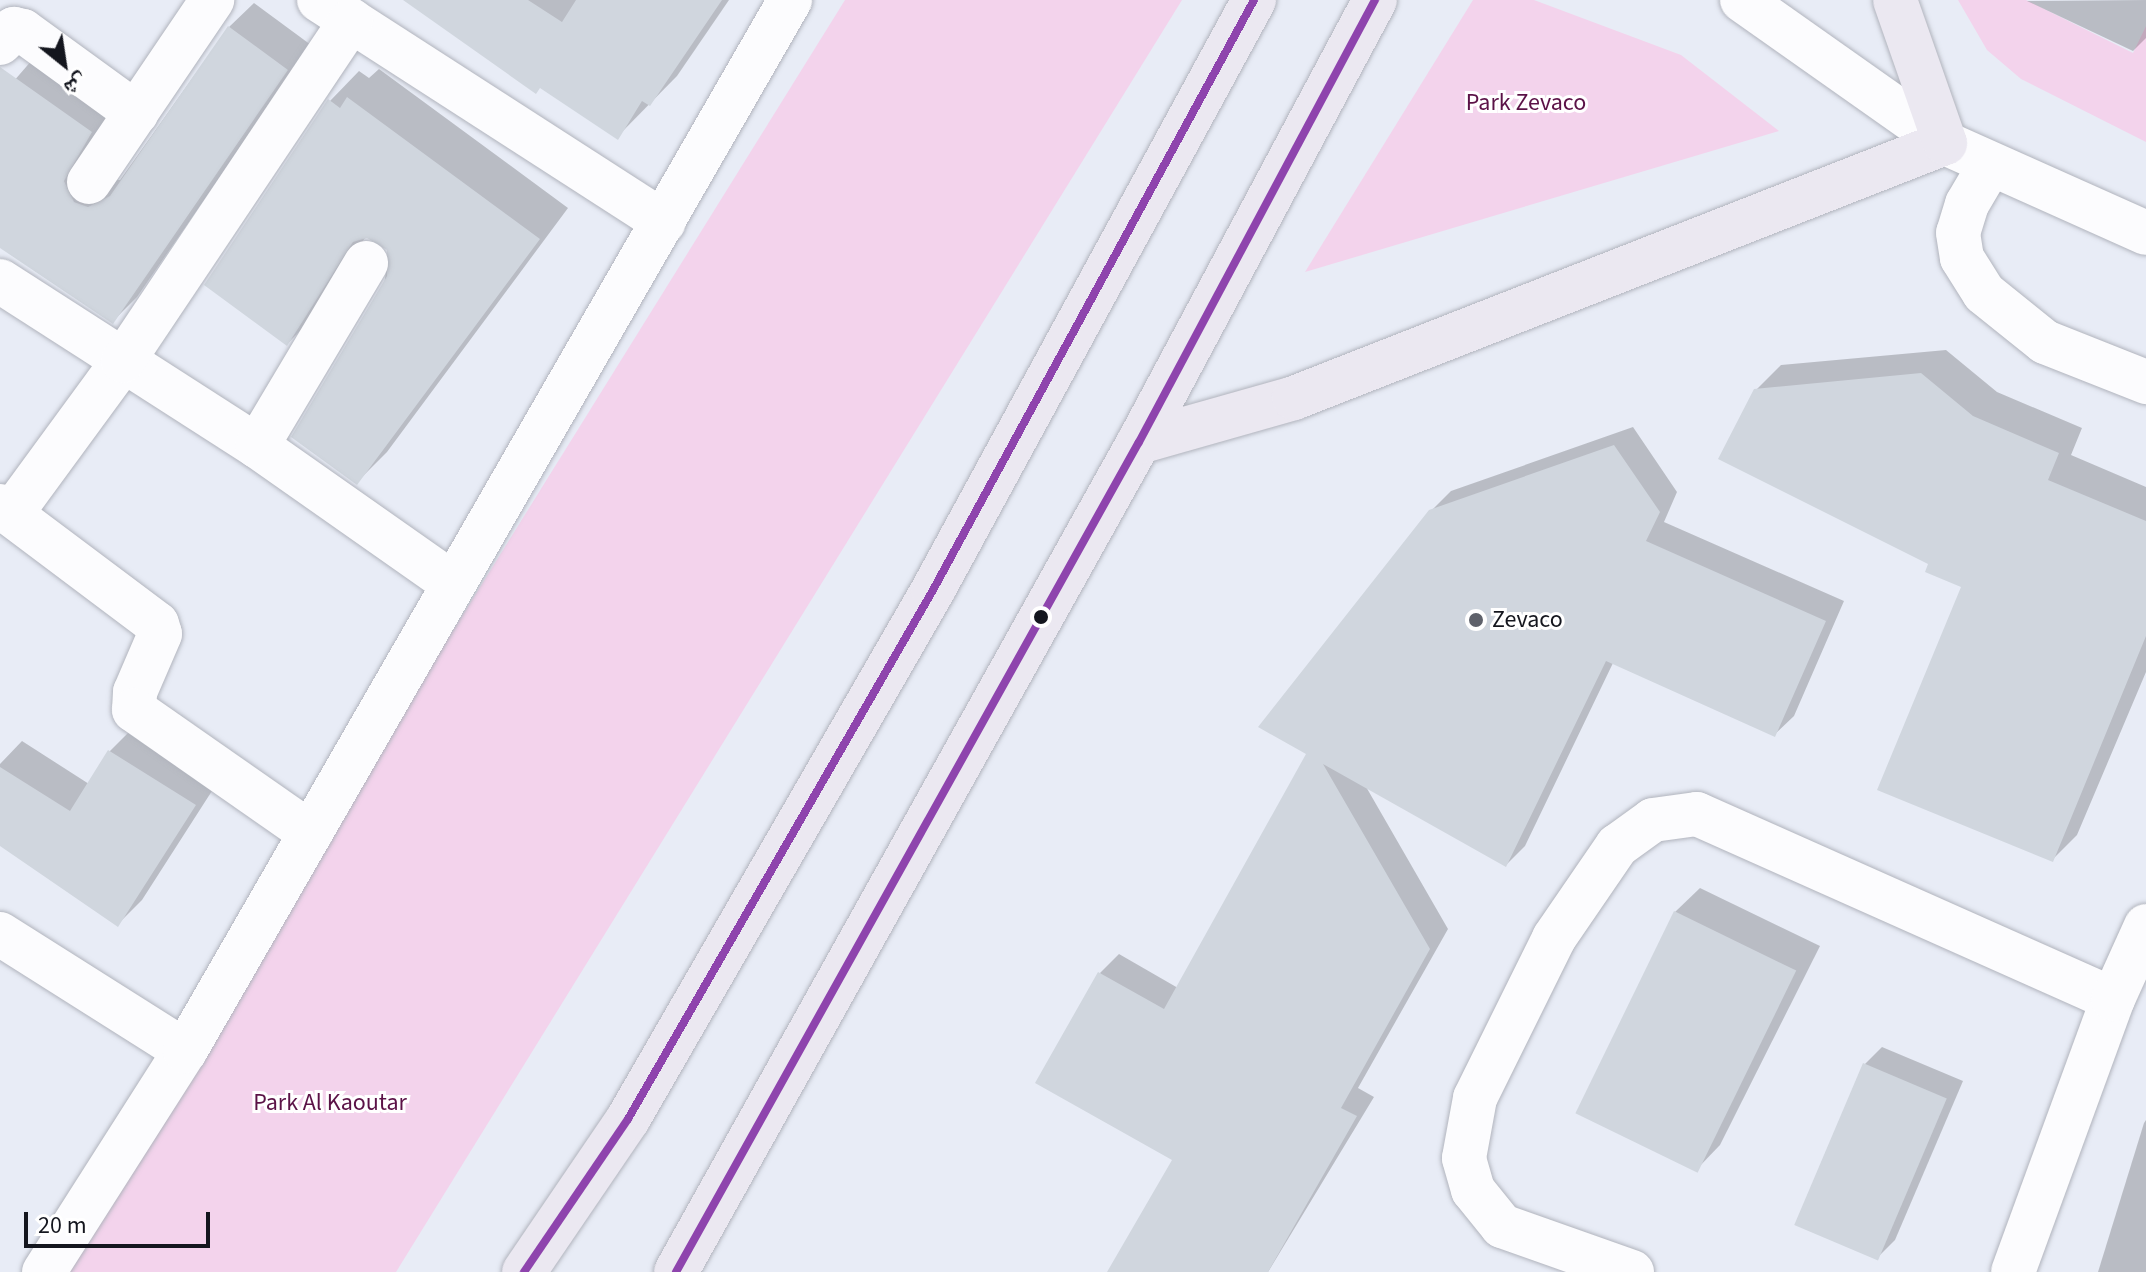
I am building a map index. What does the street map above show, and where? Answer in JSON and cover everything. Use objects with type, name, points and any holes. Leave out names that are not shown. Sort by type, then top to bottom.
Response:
[{"type":"main road","points":[[524,1272],[628,1119],[925,603],[1254,0]]},
{"type":"main road","points":[[676,1272],[1139,442],[1375,0]]},
{"type":"main road","points":[[1139,442],[1294,398],[1945,143],[1895,0]]},
{"type":"street","points":[[89,182],[212,0]]},
{"type":"street","points":[[44,1272],[185,1051],[790,0]]},
{"type":"street","points":[[1742,0],[1945,143],[2146,233]]},
{"type":"street","points":[[310,833],[134,710],[135,692],[160,634],[157,624],[6,510],[123,361],[335,10],[664,222]]},
{"type":"street","points":[[0,43],[14,29],[23,31],[136,113]]},
{"type":"street","points":[[1990,165],[1967,204],[1958,233],[1962,258],[1984,293],[2006,316],[2045,342],[2146,382]]},
{"type":"street","points":[[257,446],[366,263]]},
{"type":"street","points":[[0,281],[257,446],[452,583]]},
{"type":"street","points":[[1632,1272],[1502,1226],[1473,1190],[1464,1158],[1475,1098],[1554,938],[1617,846],[1653,820],[1697,814],[2113,999]]},
{"type":"street","points":[[2013,1272],[2113,999],[2146,926]]},
{"type":"street","points":[[0,934],[185,1051]]},
{"type":"green space","name":"Park Al Kaoutar","points":[[845,0],[1182,0],[396,1272],[54,1272]]},
{"type":"green space","name":"Park Zevaco","points":[[1473,0],[1534,0],[1681,55],[1779,131],[1305,272]]},
{"type":"green space","points":[[1958,0],[2026,0],[2133,53],[2146,26],[2146,142],[2021,79],[1987,50]]},
{"type":"building","points":[[403,0],[528,0],[562,22],[576,0],[722,0],[650,106],[642,101],[618,140],[540,88],[536,94]]},
{"type":"building","points":[[228,26],[288,70],[113,324],[0,248],[0,67],[92,132],[64,181],[74,202],[88,207],[110,196]]},
{"type":"building","points":[[347,97],[540,239],[357,485],[291,437],[387,276],[387,250],[367,238],[353,242],[287,346],[204,285],[328,99],[340,108]]},
{"type":"building","points":[[1921,373],[1973,416],[2059,453],[2048,480],[2146,521],[2146,636],[2053,862],[1877,790],[1961,587],[1925,572],[1928,564],[1718,459],[1754,389]]},
{"type":"building","points":[[1614,445],[1660,512],[1646,541],[1826,621],[1775,737],[1606,661],[1506,867],[1323,764],[1430,949],[1341,1108],[1357,1116],[1268,1272],[1107,1272],[1172,1160],[1035,1083],[1098,972],[1164,1009],[1306,754],[1258,727],[1429,510]]},
{"type":"building","points":[[108,750],[196,805],[118,927],[0,846],[0,767],[70,811]]},
{"type":"building","points":[[1674,911],[1796,971],[1698,1173],[1575,1113]]},
{"type":"building","points":[[1863,1063],[1947,1099],[1878,1261],[1794,1225]]},
{"type":"transit line","points":[[524,1272],[628,1119],[933,590],[1254,0]]},
{"type":"transit line","points":[[676,1272],[1139,442],[1375,0]]},
{"type":"place","name":"Zevaco","points":[[1476,620]]}]
